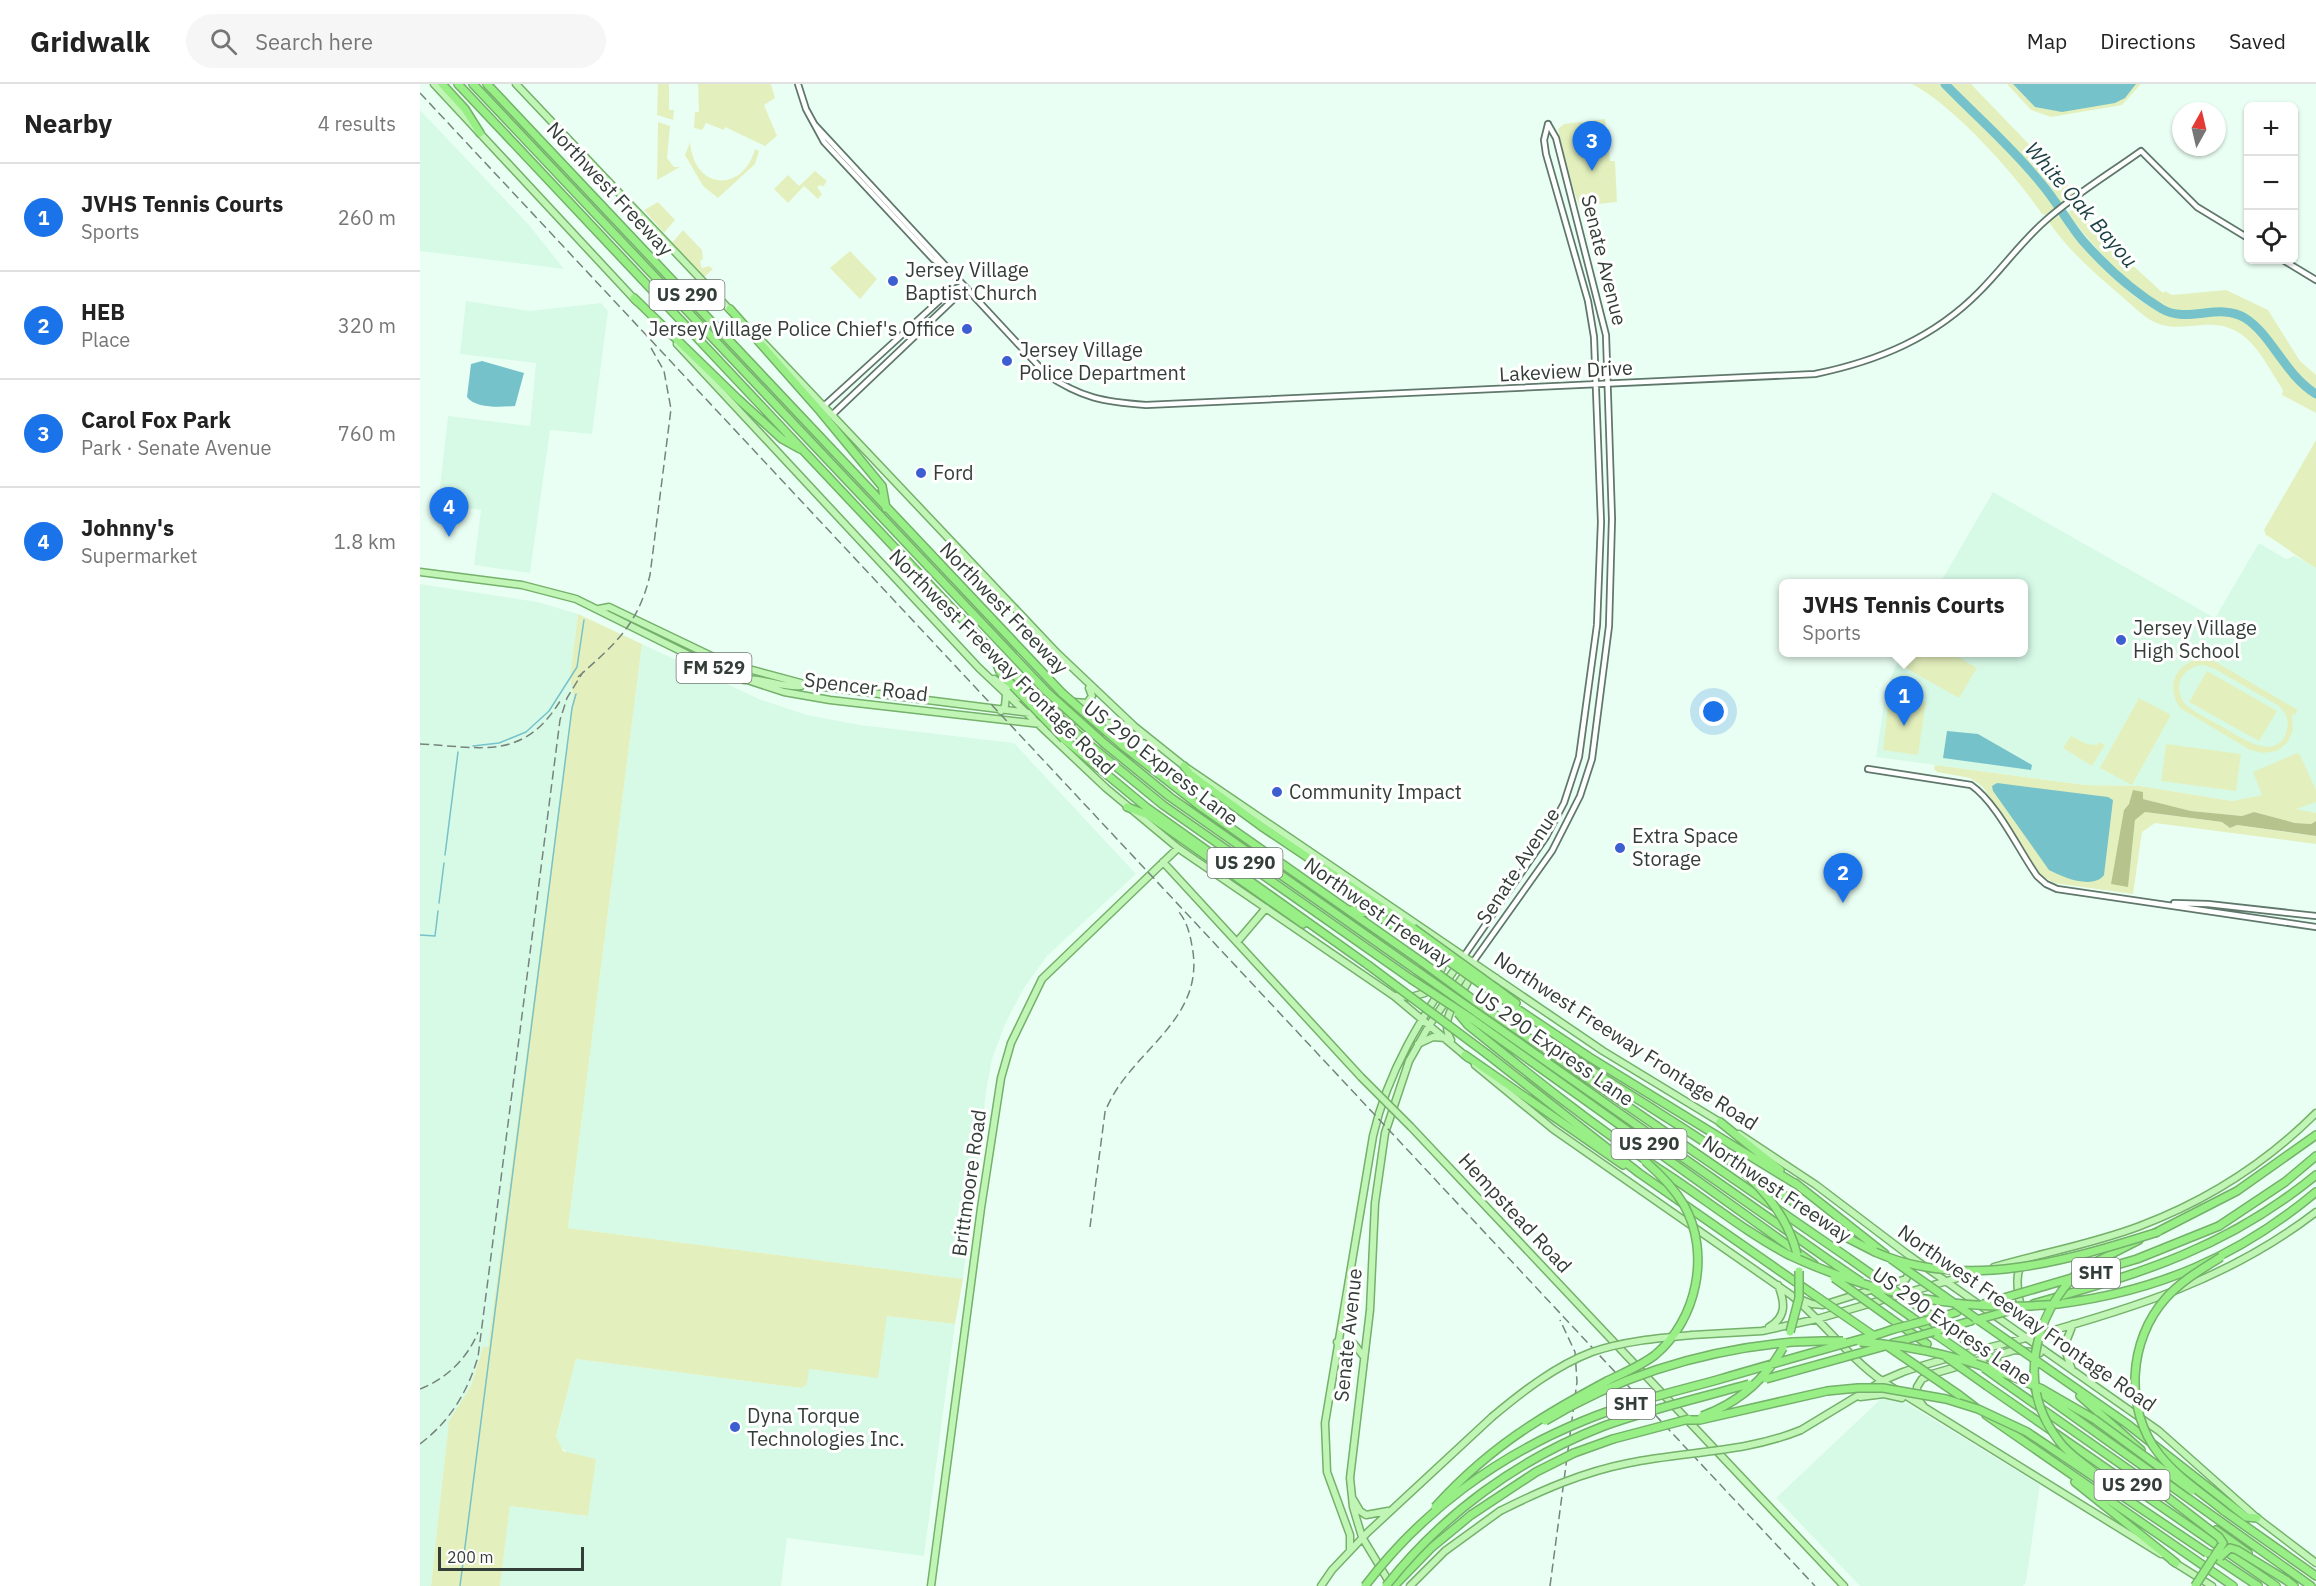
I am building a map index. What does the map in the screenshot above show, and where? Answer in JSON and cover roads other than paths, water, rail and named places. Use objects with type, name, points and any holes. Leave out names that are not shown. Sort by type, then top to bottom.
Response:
[{"type":"highway","points":[[442,84],[465,109],[480,133]]},
{"type":"highway","name":"Northwest Freeway","points":[[458,84],[1027,688],[1085,741],[1163,805],[1411,979],[1472,1019],[1987,1386],[2276,1586]]},
{"type":"highway","name":"US 290 Express Lane","points":[[473,84],[1046,691],[1105,744],[1170,796],[1416,970],[1472,1019],[1836,1264],[2294,1586]]},
{"type":"highway","name":"Northwest Freeway","points":[[487,84],[1062,693],[1123,746],[1201,807],[1482,1006],[2016,1375],[2311,1586]]},
{"type":"highway","points":[[634,298],[783,439],[807,453]]},
{"type":"highway","points":[[729,309],[820,411],[882,486],[886,507]]},
{"type":"highway","points":[[992,651],[1000,672],[1064,739],[1146,807],[1487,1053],[1639,1173],[2233,1586]]},
{"type":"highway","points":[[1184,766],[1190,774],[1261,826],[1413,928],[1479,976],[1494,990]]},
{"type":"highway","points":[[1127,807],[1148,815],[1238,881],[1328,941],[1346,950]]},
{"type":"highway","points":[[1348,910],[1372,913],[1431,949],[1656,1100],[1799,1186]]},
{"type":"highway","points":[[1472,1019],[1547,1088],[1645,1161],[1742,1228],[1789,1255],[1841,1278],[1914,1299],[1980,1307],[2058,1304],[2113,1295],[2156,1283],[2221,1257]]},
{"type":"highway","points":[[1393,1586],[1452,1530],[1536,1472],[1600,1443],[1686,1420],[1727,1405],[1762,1378],[1787,1341],[1799,1298],[1797,1254],[1781,1213],[1759,1185],[1713,1149],[1650,1107],[1556,1048],[1537,1044]]},
{"type":"highway","points":[[1465,1055],[1615,1161],[1639,1173]]},
{"type":"highway","points":[[1720,1122],[1887,1256],[1990,1329],[2104,1416],[2206,1512]]},
{"type":"highway","points":[[2116,1493],[2069,1453],[2049,1427],[2036,1393],[2033,1368],[2036,1342],[2052,1304],[2065,1285],[2080,1270],[2237,1191],[2293,1154],[2316,1135]]},
{"type":"highway","points":[[1713,1149],[1727,1154],[1832,1230],[1857,1244],[1881,1255],[1935,1268],[1999,1269],[2039,1264],[2071,1258],[2158,1232]]},
{"type":"highway","name":"SHT","points":[[1365,1586],[1419,1524],[1489,1470],[1523,1449],[1585,1420],[1626,1405],[2099,1271],[2174,1246],[2219,1226],[2285,1182],[2316,1156]]},
{"type":"highway","points":[[1419,1524],[1452,1487],[1553,1411],[1654,1355],[1674,1334],[1684,1318],[1696,1283],[1696,1242],[1684,1206],[1672,1189],[1645,1161]]},
{"type":"highway","name":"SHT","points":[[1386,1586],[1427,1540],[1474,1499],[1525,1464],[1589,1432],[1647,1412],[2133,1275],[2176,1260],[2222,1238],[2269,1210],[2316,1174]]},
{"type":"highway","points":[[2224,1511],[2176,1473],[2155,1448],[2140,1414],[2135,1378],[2136,1362],[2145,1330],[2164,1300],[2183,1282],[2284,1218],[2316,1192]]},
{"type":"highway","points":[[1483,1462],[1579,1402],[1624,1381],[1677,1362],[1771,1344],[1818,1341],[1911,1347],[1970,1362],[2042,1389],[2094,1419],[2316,1576]]},
{"type":"highway","points":[[2052,1375],[2127,1423],[2246,1517],[2257,1518]]},
{"type":"highway","points":[[1686,1420],[1746,1410],[1827,1391],[1883,1388],[1946,1399],[2027,1432],[2258,1586]]},
{"type":"highway","points":[[2028,1445],[2176,1563]]},
{"type":"highway","points":[[2158,1490],[2219,1537],[2223,1543],[2197,1586]]},
{"type":"highway","points":[[2197,1586],[2221,1555],[2230,1548],[2286,1580]]},
{"type":"main road","name":"Northwest Freeway Frontage Road","points":[[434,84],[979,668],[1127,807],[1178,848],[1395,996],[1553,1129],[1778,1285],[1818,1319],[1850,1356],[1882,1382],[2212,1586]]},
{"type":"main road","name":"Northwest Freeway Frontage Road","points":[[516,84],[729,309],[825,405],[1084,680],[1146,736],[1184,766],[1611,1056],[1720,1122],[1816,1185],[1907,1254],[2158,1431],[2257,1518],[2316,1563]]},
{"type":"main road","name":"Spencer Road","points":[[420,572],[527,586],[576,599],[599,609],[604,615],[744,680],[816,698],[1146,736]]},
{"type":"main road","name":"Spencer Road","points":[[599,609],[609,607],[726,663],[808,685],[1134,726]]},
{"type":"main road","points":[[726,663],[740,671],[744,680],[755,678],[777,685],[797,687],[808,685]]},
{"type":"main road","points":[[979,668],[1016,696],[1025,700],[1090,703],[1092,692],[1084,680]]},
{"type":"main road","points":[[1001,711],[1005,706],[1006,695]]},
{"type":"main road","name":"Brittmoore Road","points":[[931,1586],[980,1211],[1007,1052],[1019,1021],[1042,979],[1178,848]]},
{"type":"main road","name":"Hempstead Road","points":[[1163,862],[1361,1077],[1411,1127],[1844,1586]]},
{"type":"main road","points":[[1237,942],[1266,908]]},
{"type":"main road","points":[[1395,996],[1423,995],[1442,968],[1444,955],[1433,934]]},
{"type":"main road","name":"Senate Avenue","points":[[1350,1550],[1350,1535],[1333,1495],[1324,1451],[1325,1423],[1337,1342],[1378,1114],[1399,1059],[1421,1017],[1464,956]]},
{"type":"main road","name":"Senate Avenue","points":[[1393,1586],[1362,1537],[1351,1495],[1351,1462],[1370,1310],[1375,1203],[1385,1133],[1409,1061],[1430,1024],[1473,962]]},
{"type":"main road","points":[[1455,1046],[1446,1032],[1449,1014],[1470,978],[1479,976],[1496,978]]},
{"type":"main road","points":[[1418,1044],[1433,1037],[1445,1038]]},
{"type":"main road","points":[[1321,1586],[1362,1537],[1492,1417],[1539,1380],[1593,1352],[1657,1338],[1762,1331],[1818,1319],[2140,1226],[2184,1206],[2246,1171],[2316,1113]]},
{"type":"main road","points":[[1410,1586],[1445,1551],[1500,1511],[1549,1487],[1604,1468],[1744,1447],[1801,1430],[1882,1382],[1927,1364],[2047,1332],[2185,1289],[2251,1256],[2316,1212]]},
{"type":"main road","points":[[1791,1295],[1812,1304],[1823,1305],[1906,1279],[1911,1267],[1907,1254]]},
{"type":"main road","points":[[2026,1258],[2018,1270],[2016,1280],[2026,1320],[2032,1327],[2047,1332]]},
{"type":"main road","points":[[1762,1331],[1778,1321],[1784,1309],[1784,1299],[1778,1285]]},
{"type":"main road","points":[[2072,1371],[2064,1347],[2073,1324]]},
{"type":"main road","points":[[1337,1342],[1354,1344],[1364,1358]]},
{"type":"main road","points":[[1927,1411],[1917,1393],[1922,1379],[2015,1350],[2050,1355]]},
{"type":"main road","points":[[1853,1399],[1884,1394],[1911,1401]]},
{"type":"main road","points":[[1351,1495],[1363,1514],[1372,1515],[1389,1511]]},
{"type":"street","name":"Lakeview Drive","points":[[798,84],[824,142],[933,259],[947,269],[1046,374],[1069,390],[1096,400],[1146,405],[1815,374],[1881,357],[1927,333],[1960,310],[2053,214],[2141,151],[2197,207],[2244,236]]},
{"type":"street","name":"Senate Avenue","points":[[1464,956],[1558,817],[1579,757],[1598,625],[1600,574],[1594,337],[1588,301],[1546,154],[1544,140],[1548,124],[1556,138],[1599,299],[1606,335],[1612,519],[1609,616],[1592,759],[1580,796],[1562,834],[1473,962]]},
{"type":"street","points":[[2290,264],[2316,280]]},
{"type":"street","points":[[825,405],[951,290],[962,285]]},
{"type":"street","points":[[833,414],[957,296],[962,285]]},
{"type":"street","points":[[1868,769],[1971,785],[1980,791],[2018,850],[2046,884],[2057,889],[2165,903],[2206,912],[2316,927]]},
{"type":"street","points":[[2165,903],[2208,904],[2316,916]]},
{"type":"water","points":[[2013,84],[2136,84],[2125,98],[2115,103],[2062,112],[2035,107]]},
{"type":"water","points":[[482,361],[524,373],[515,406],[496,407],[476,404],[467,397],[471,364]]},
{"type":"water","points":[[1947,731],[1978,734],[2032,765],[2031,770],[1943,758]]},
{"type":"water","points":[[1997,783],[2108,797],[2113,800],[2104,875],[2093,882],[2085,882],[2069,879],[2049,870],[1993,791],[1992,786]]},
{"type":"waterway","name":"White Oak Bayou","points":[[1945,84],[2018,156],[2046,189],[2083,241],[2130,286],[2151,302],[2172,313],[2225,312],[2245,318],[2263,334],[2295,376],[2316,394]]},
{"type":"waterway","points":[[473,746],[499,743],[526,732],[549,711],[577,667],[584,620]]},
{"type":"waterway","points":[[460,1586],[572,708],[576,694]]},
{"type":"waterway","points":[[445,855],[458,752]]},
{"type":"waterway","points":[[439,903],[444,863]]},
{"type":"waterway","points":[[420,935],[435,936],[438,911]]},
{"type":"railway","points":[[420,93],[1815,1586]]},
{"type":"railway","points":[[578,677],[614,643],[632,621],[650,575],[671,409],[664,371],[650,346]]},
{"type":"railway","points":[[420,1444],[449,1416],[469,1383],[478,1357],[560,720],[567,698],[583,672]]},
{"type":"railway","points":[[420,744],[482,748],[517,741],[532,733],[548,718],[562,698]]},
{"type":"railway","points":[[1090,1227],[1105,1112],[1116,1090],[1163,1035],[1177,1016],[1188,995],[1194,972],[1192,946],[1188,928],[1179,912]]},
{"type":"railway","points":[[1550,1586],[1577,1382],[1575,1352],[1560,1320]]},
{"type":"railway","points":[[420,1389],[439,1380],[455,1366],[474,1342],[478,1332]]},
{"type":"place","name":"Carol Fox Park","points":[[1592,171]]},
{"type":"place","name":"Jersey Village Baptist Church","points":[[893,281]]},
{"type":"place","name":"Jersey Village Police Chief's Office","points":[[967,329]]},
{"type":"place","name":"Jersey Village Police Department","points":[[1007,361]]},
{"type":"place","name":"Ford","points":[[921,473]]},
{"type":"place","name":"Johnny's","points":[[449,537]]},
{"type":"place","name":"Jersey Village High School","points":[[2121,640]]},
{"type":"place","name":"JVHS Tennis Courts","points":[[1904,726]]},
{"type":"place","name":"Community Impact","points":[[1277,792]]},
{"type":"place","name":"Extra Space Storage","points":[[1620,848]]},
{"type":"place","name":"HEB","points":[[1843,903]]},
{"type":"place","name":"Dyna Torque Technologies Inc.","points":[[735,1427]]}]
